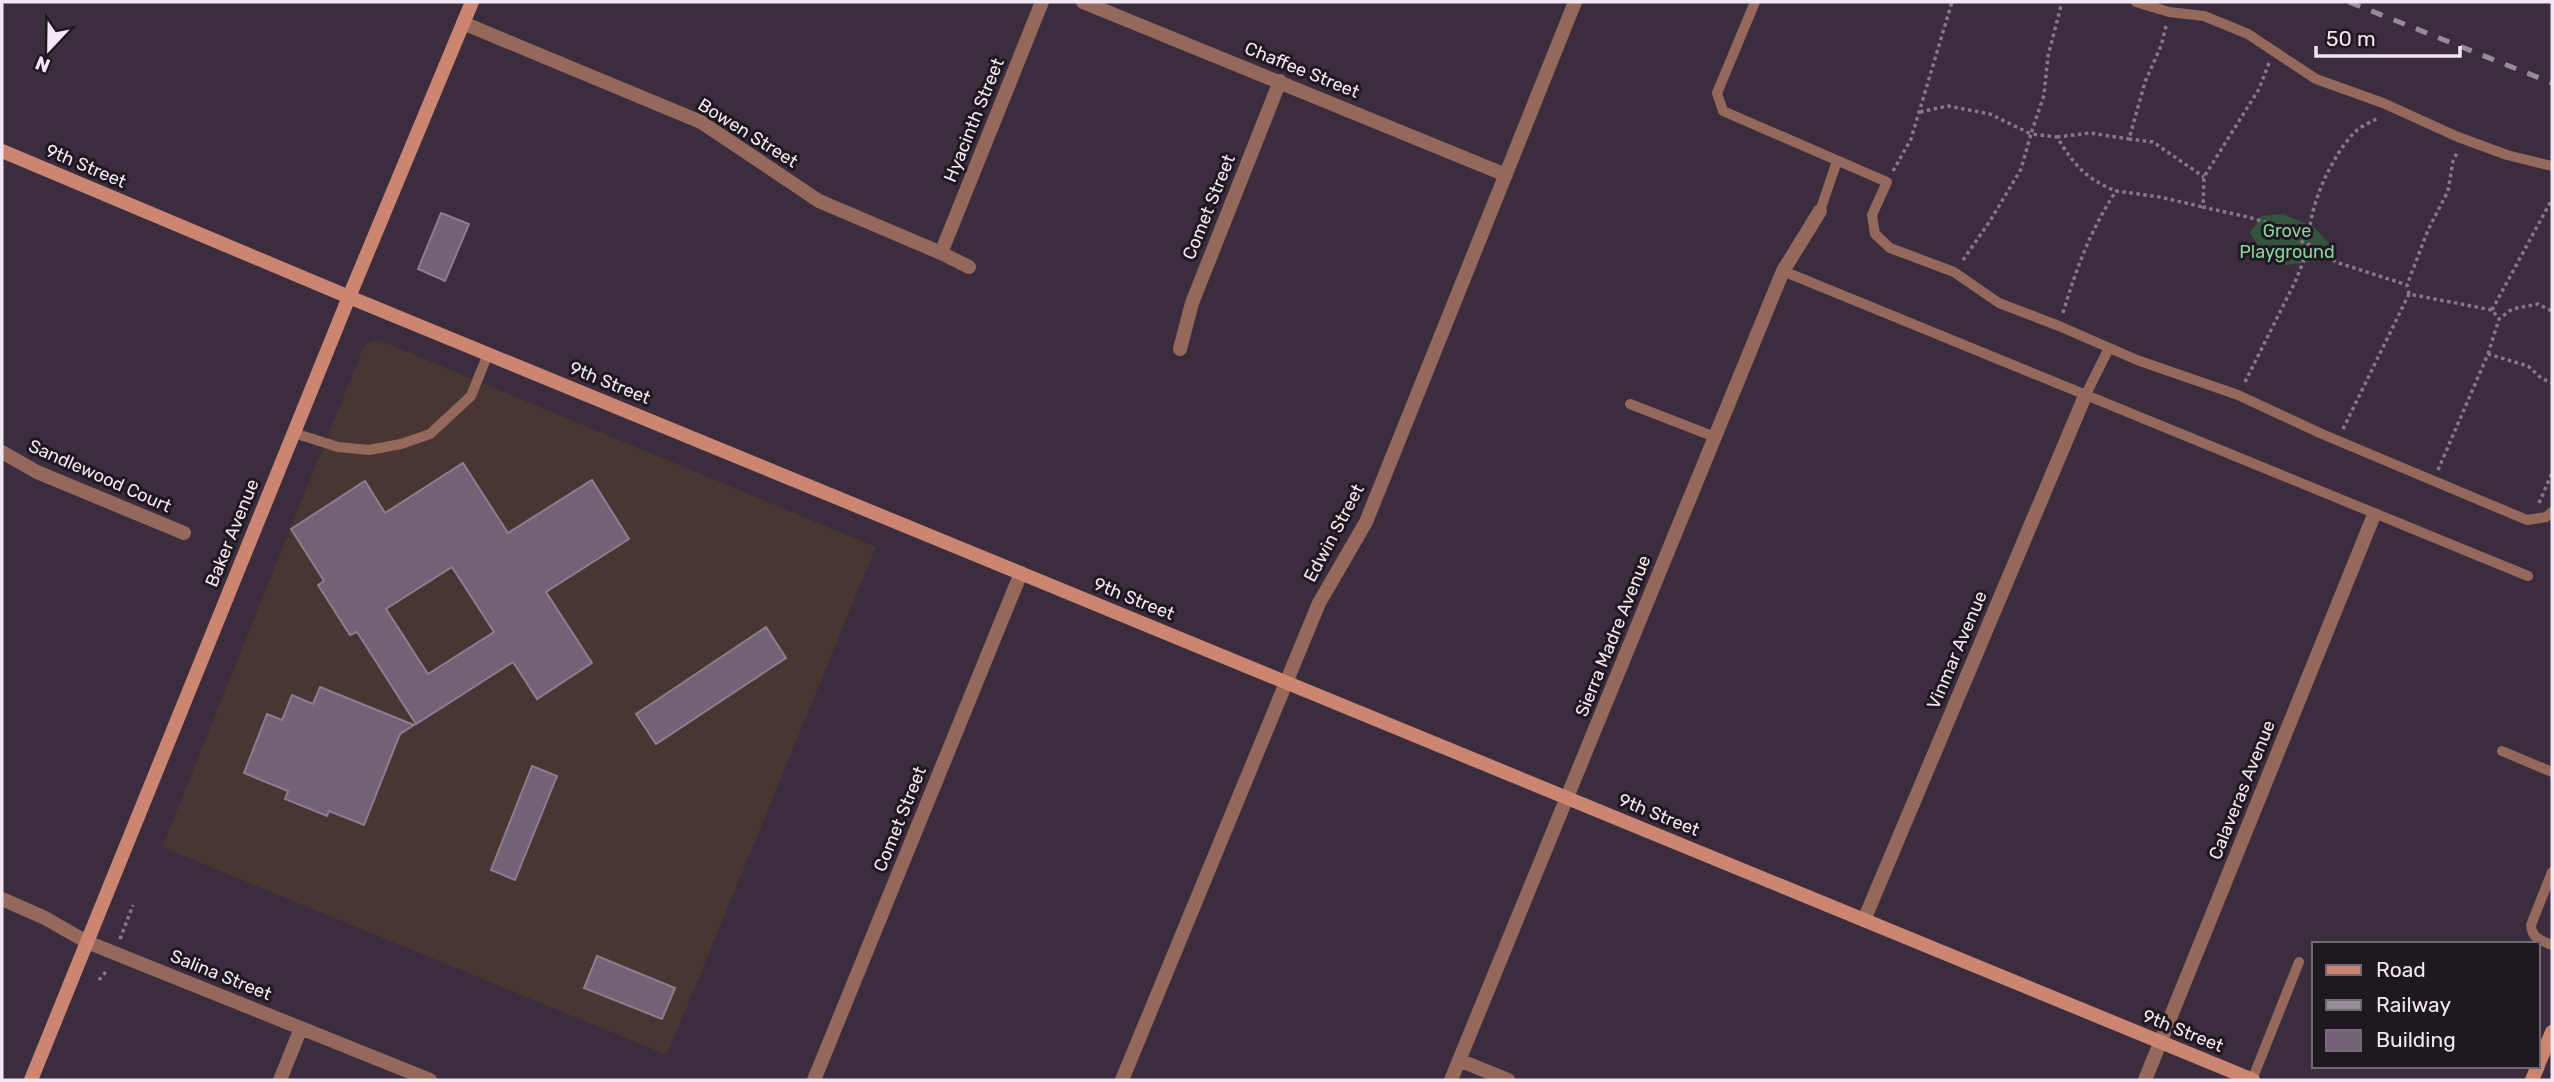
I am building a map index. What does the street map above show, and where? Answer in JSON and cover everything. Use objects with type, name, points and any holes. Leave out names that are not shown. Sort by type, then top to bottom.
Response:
[{"type":"street","name":"Baker Avenue","points":[[31,1080],[471,2]]},
{"type":"street","name":"Hyacinth Street","points":[[941,253],[1042,2]]},
{"type":"street","name":"Chaffee Street","points":[[1083,2],[1506,174]]},
{"type":"street","name":"Edwin Street","points":[[1122,1080],[1319,603],[1366,522],[1575,2]]},
{"type":"street","name":"Bowen Street","points":[[463,23],[701,122],[819,201],[969,267]]},
{"type":"street","name":"Comet Street","points":[[1180,349],[1192,303],[1280,81]]},
{"type":"street","name":"9th Street","points":[[2,151],[349,297],[2253,1080]]},
{"type":"street","name":"Sierra Madre Avenue","points":[[1451,1080],[1783,271],[1820,211]]},
{"type":"street","name":"Vinmar Avenue","points":[[1864,920],[2085,396]]},
{"type":"street","name":"Sandlewood Court","points":[[2,452],[37,472],[184,533]]},
{"type":"street","name":"Calaveras Avenue","points":[[2145,1080],[2374,514]]},
{"type":"street","name":"Comet Street","points":[[814,1080],[1021,573]]},
{"type":"street","name":"Salina Street","points":[[2,899],[45,918],[87,942],[430,1080]]},
{"type":"street","points":[[280,1080],[301,1028]]},
{"type":"street","points":[[2540,1061],[2552,1032]]},
{"type":"street","points":[[1459,1060],[1508,1080]]},
{"type":"lane","points":[[1755,2],[1717,93],[1723,111],[1887,182],[1872,215],[1875,234],[1890,248],[1954,272],[1999,303],[2109,348],[2238,395],[2526,520],[2552,512]]},
{"type":"lane","points":[[2136,2],[2169,12],[2204,16],[2248,34],[2316,79],[2395,108],[2507,155],[2552,166]]},
{"type":"lane","points":[[1820,211],[1837,161]]},
{"type":"lane","points":[[1783,271],[2528,576]]},
{"type":"lane","points":[[2085,396],[2109,348]]},
{"type":"lane","points":[[294,433],[338,447],[369,450],[401,444],[430,434],[471,396],[488,354]]},
{"type":"lane","points":[[1629,404],[1715,437]]},
{"type":"lane","points":[[2502,751],[2552,772]]},
{"type":"lane","points":[[2552,872],[2530,925],[2535,938],[2552,945]]},
{"type":"lane","points":[[2253,1080],[2299,962]]},
{"type":"path","points":[[1887,182],[1911,139],[1952,2]]},
{"type":"path","points":[[1954,272],[1990,221],[2021,169],[2044,95],[2048,56],[2062,2]]},
{"type":"path","points":[[2129,139],[2145,82],[2161,46],[2169,12]]},
{"type":"path","points":[[2203,206],[2204,177],[2259,89],[2269,60],[2275,52]]},
{"type":"path","points":[[1920,113],[1948,106],[1990,114],[2031,134],[2057,137],[2090,133],[2153,142],[2204,177]]},
{"type":"path","points":[[2238,395],[2295,282],[2309,248],[2308,231],[2316,202],[2336,157],[2356,130],[2395,108]]},
{"type":"path","points":[[2057,137],[2069,157],[2095,183],[2116,191],[2203,206],[2268,223],[2296,235],[2309,248],[2339,264],[2407,285]]},
{"type":"path","points":[[2338,440],[2409,294],[2407,285],[2428,230],[2448,191],[2453,161],[2465,139]]},
{"type":"path","points":[[2059,326],[2077,266],[2100,215],[2116,191]]},
{"type":"path","points":[[2492,310],[2552,199]]},
{"type":"path","points":[[2409,294],[2492,310],[2500,319]]},
{"type":"path","points":[[2434,480],[2488,354],[2500,319],[2512,309],[2538,304],[2552,311]]},
{"type":"path","points":[[2488,354],[2528,366],[2541,378],[2552,383]]},
{"type":"path","points":[[2539,518],[2539,503],[2552,473]]},
{"type":"shaded area","points":[[379,340],[876,547],[667,1055],[162,847],[364,346]]},
{"type":"green space","name":"Grove Playground","points":[[2283,214],[2314,227],[2332,247],[2316,261],[2286,265],[2267,259],[2250,233],[2261,216]]},
{"type":"building","points":[[441,213],[469,224],[445,281],[418,269]]},
{"type":"building","points":[[463,463],[508,533],[592,480],[629,539],[546,592],[592,663],[537,699],[513,662],[416,724],[357,632],[350,635],[318,585],[324,581],[291,529],[365,481],[385,513]],"holes":[[[452,567],[494,632],[428,674],[386,609]]]},
{"type":"building","points":[[766,627],[786,658],[656,744],[636,714]]},
{"type":"building","points":[[320,687],[414,725],[400,734],[364,825],[329,811],[327,816],[285,799],[288,791],[244,773],[267,714],[282,720],[292,695],[313,704]]},
{"type":"building","points":[[532,766],[557,776],[515,880],[491,870]]},
{"type":"building","points":[[597,956],[675,988],[662,1019],[584,988]]},
{"type":"railway","points":[[2349,2],[2552,83]]}]
